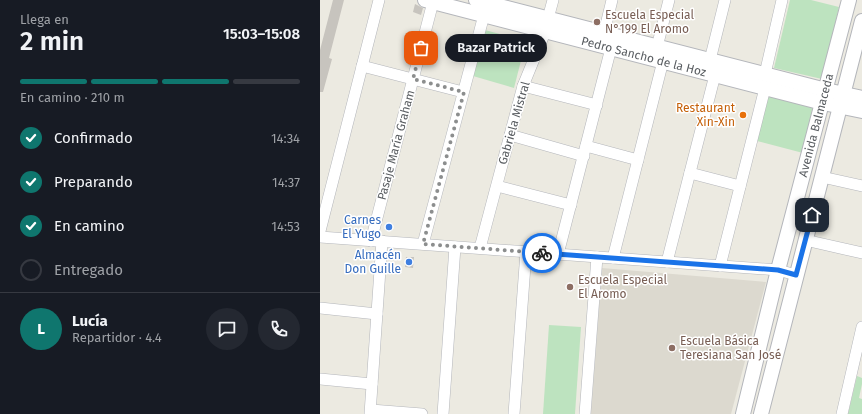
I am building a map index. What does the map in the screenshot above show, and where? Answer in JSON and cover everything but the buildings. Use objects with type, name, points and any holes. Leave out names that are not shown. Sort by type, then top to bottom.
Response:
[{"type":"street","points":[[320,231],[379,0]]},
{"type":"street","name":"Pedro Sancho de la Hoz","points":[[476,0],[612,48],[715,75],[765,81]]},
{"type":"street","name":"Gabriela Mistral","points":[[480,248],[523,86],[547,25],[553,0]]},
{"type":"street","points":[[604,33],[612,0]]},
{"type":"street","points":[[657,46],[669,0]]},
{"type":"street","points":[[710,60],[725,0]]},
{"type":"street","points":[[720,266],[765,81],[782,0]]},
{"type":"street","name":"Avenida Balmaceda","points":[[743,414],[778,270],[849,0]]},
{"type":"street","name":"Pedro Sancho de la Hoz","points":[[429,1],[450,3],[484,15],[604,33],[657,46],[710,60],[765,81],[841,100],[862,111]]},
{"type":"street","name":"Pasaje María Graham","points":[[371,241],[413,79],[429,1]]},
{"type":"street","points":[[423,244],[484,15]]},
{"type":"street","name":"Avenida Balmaceda","points":[[761,414],[862,21]]},
{"type":"street","points":[[558,254],[612,48]]},
{"type":"street","points":[[613,258],[663,61]]},
{"type":"street","points":[[362,66],[464,92]]},
{"type":"street","points":[[667,262],[715,75]]},
{"type":"street","points":[[523,86],[597,105]]},
{"type":"street","name":"Pedro Sancho de la Hoz","points":[[841,100],[862,98]]},
{"type":"street","points":[[510,135],[585,151],[638,160]]},
{"type":"street","points":[[690,173],[740,186]]},
{"type":"street","points":[[822,177],[862,186]]},
{"type":"street","points":[[497,186],[571,206]]},
{"type":"street","points":[[320,237],[778,270],[796,275]]},
{"type":"street","points":[[805,240],[862,253]]},
{"type":"street","points":[[382,242],[370,412],[422,414]]},
{"type":"street","points":[[443,414],[455,247]]},
{"type":"street","points":[[514,414],[526,252]]},
{"type":"street","points":[[585,414],[596,257]]},
{"type":"street","points":[[320,308],[377,314]]},
{"type":"street","points":[[842,414],[857,370],[862,327]]},
{"type":"street","points":[[320,379],[372,384]]},
{"type":"shaded area","name":"Escuela Básica Teresiana San José","points":[[602,268],[766,282],[731,414],[591,414]]},
{"type":"green space","points":[[790,0],[811,0],[839,7],[822,79],[774,68]]},
{"type":"green space","points":[[485,30],[526,41],[514,88],[473,76]]},
{"type":"green space","points":[[769,94],[813,105],[803,153],[757,141]]},
{"type":"green space","points":[[549,325],[581,327],[575,414],[543,414]]},
{"type":"green space","points":[[857,376],[862,378],[859,398],[862,399],[862,414],[848,414]]},
{"type":"way so far","points":[[421,48],[413,79],[464,92],[423,244],[542,253]]},
{"type":"place","name":"Escuela Especial N°199 El Aromo","points":[[597,22]]},
{"type":"place","name":"Bazar Patrick","points":[[421,48]]},
{"type":"place","name":"Restaurant Xin-Xin","points":[[743,115]]},
{"type":"place","name":"Carnes El Yugo","points":[[389,227]]},
{"type":"place","name":"Almacén Don Guille","points":[[409,262]]},
{"type":"place","name":"Escuela Especial El Aromo","points":[[570,287]]},
{"type":"place","name":"Escuela Básica Teresiana San José","points":[[672,348]]},
{"type":"route","points":[[542,253],[778,270],[796,275],[812,215]]}]
